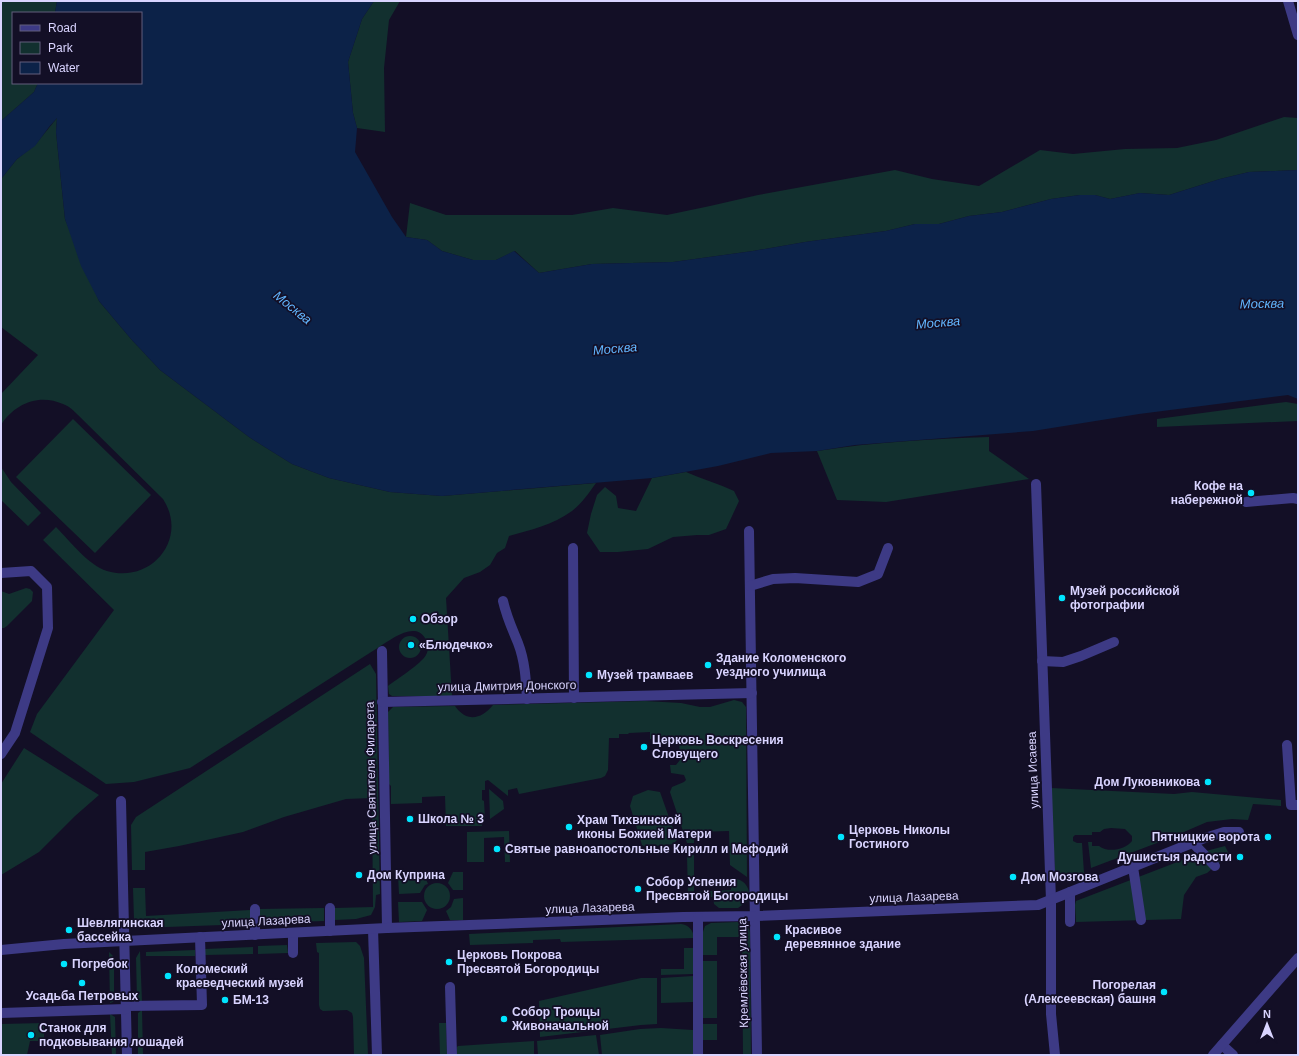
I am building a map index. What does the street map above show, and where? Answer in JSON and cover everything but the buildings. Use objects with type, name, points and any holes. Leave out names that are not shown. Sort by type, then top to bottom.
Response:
[{"type":"street","points":[[1288,1],[1297,32]]},
{"type":"street","name":"улица Исаева","points":[[1036,484],[1051,900],[1052,1014],[1054,1055]]},
{"type":"street","points":[[1246,502],[1293,498],[1298,499]]},
{"type":"street","name":"Кремлёвская улица","points":[[749,531],[757,1055]]},
{"type":"street","points":[[573,548],[574,698]]},
{"type":"street","points":[[750,586],[773,579],[820,579],[858,582],[878,574],[888,548]]},
{"type":"street","points":[[1,573],[31,571],[47,587],[48,628],[15,733],[1,754]]},
{"type":"street","points":[[503,601],[506,618],[518,644],[525,671],[527,699]]},
{"type":"street","points":[[1042,661],[1063,662],[1114,642]]},
{"type":"street","name":"улица Святителя Филарета","points":[[382,652],[387,928]]},
{"type":"street","name":"улица Дмитрия Донского","points":[[382,702],[752,693]]},
{"type":"street","points":[[1287,745],[1291,805],[1298,806]]},
{"type":"street","points":[[121,802],[127,1055]]},
{"type":"street","name":"улица Лазарева","points":[[1,950],[64,944],[387,928],[1038,905],[1193,843],[1224,832],[1239,832]]},
{"type":"street","points":[[1193,843],[1215,866]]},
{"type":"street","points":[[1133,867],[1141,920]]},
{"type":"street","points":[[1070,892],[1070,922]]},
{"type":"street","points":[[330,908],[330,931]]},
{"type":"street","points":[[255,909],[255,935]]},
{"type":"street","points":[[698,917],[698,1055]]},
{"type":"street","points":[[372,929],[377,1055]]},
{"type":"street","points":[[293,933],[293,953]]},
{"type":"street","points":[[1,1013],[202,1005],[200,937]]},
{"type":"street","points":[[1213,1055],[1298,958]]},
{"type":"street","points":[[450,987],[452,1055]]},
{"type":"street","points":[[1222,1045],[1233,1055]]},
{"type":"green space","points":[[1,1],[57,1],[55,12],[12,12],[12,84],[38,84],[34,92],[1,121]]},
{"type":"green space","points":[[374,1],[400,1],[389,20],[384,68],[385,132],[357,128],[353,113],[348,62],[362,19]]},
{"type":"green space","points":[[1284,117],[1298,118],[1298,170],[1249,172],[1220,179],[1169,195],[1140,193],[1110,199],[1095,195],[1080,195],[1051,199],[1002,212],[969,216],[939,224],[915,224],[886,231],[753,251],[673,262],[592,264],[539,273],[515,251],[496,260],[473,260],[442,251],[427,240],[406,237],[410,203],[446,215],[572,215],[613,208],[667,215],[758,195],[895,170],[932,179],[979,186],[1040,150],[1073,154],[1125,149],[1177,148],[1216,140]]},
{"type":"green space","points":[[57,118],[56,132],[65,219],[99,301],[160,370],[249,437],[292,464],[329,478],[390,492],[442,496],[596,483],[579,505],[565,516],[541,526],[509,536],[505,548],[497,553],[490,565],[480,572],[464,578],[446,598],[452,696],[392,696],[389,694],[388,686],[419,663],[427,653],[428,644],[425,638],[420,633],[415,631],[402,634],[390,640],[190,768],[134,782],[106,784],[30,732],[37,714],[114,610],[43,540],[56,527],[93,564],[107,571],[123,573],[138,571],[151,564],[161,555],[168,543],[171,529],[170,514],[163,499],[76,413],[67,406],[54,401],[45,400],[28,402],[13,411],[1,425],[1,394],[38,355],[1,327],[1,179],[17,159],[35,145]]},
{"type":"green space","points":[[1286,402],[1298,404],[1298,421],[1157,427],[1157,419]]},
{"type":"green space","points":[[73,419],[151,495],[95,553],[16,477]]},
{"type":"green space","points":[[989,437],[989,451],[1029,479],[886,502],[837,500],[817,451],[903,441]]},
{"type":"green space","points":[[1,467],[11,482],[41,513],[28,526],[1,500]]},
{"type":"green space","points":[[686,472],[734,491],[739,501],[726,529],[709,535],[673,537],[648,549],[600,552],[587,533],[597,495],[605,487],[616,496],[618,508],[636,511],[652,478]]},
{"type":"green space","points":[[26,588],[33,592],[32,601],[7,626],[1,628],[1,591],[9,594]]},
{"type":"green space","points":[[410,636],[418,639],[421,647],[418,655],[410,658],[402,655],[399,647],[402,639]]},
{"type":"green space","points":[[370,664],[376,674],[380,894],[376,895],[375,907],[371,915],[356,919],[335,920],[335,908],[373,907],[372,798],[346,799],[284,817],[243,832],[145,852],[145,870],[132,870],[131,825],[136,817]]},
{"type":"green space","points":[[734,700],[742,702],[746,707],[747,877],[730,865],[729,831],[694,832],[694,843],[687,843],[670,792],[672,787],[686,780],[684,775],[671,773],[670,765],[676,765],[680,760],[679,738],[650,739],[650,732],[619,734],[619,738],[609,738],[608,770],[605,776],[601,778],[519,794],[517,788],[508,790],[508,796],[488,780],[485,781],[485,790],[482,790],[482,800],[484,801],[485,819],[482,819],[482,826],[446,826],[445,796],[422,797],[422,803],[391,804],[391,786],[389,784],[388,712],[393,707],[455,706],[464,715],[474,717],[484,714],[493,705],[645,701],[681,703],[700,707],[710,707]]},
{"type":"green space","points":[[24,748],[99,795],[75,816],[39,852],[1,875],[1,784]]},
{"type":"green space","points":[[1051,788],[1174,794],[1192,792],[1281,800],[1281,806],[1253,804],[1248,820],[1232,819],[1207,822],[1170,838],[1091,868],[1088,842],[1092,842],[1092,846],[1116,850],[1129,844],[1132,841],[1132,836],[1125,829],[1111,828],[1104,829],[1100,832],[1092,832],[1092,835],[1075,835],[1073,837],[1073,841],[1082,843],[1084,873],[1060,880],[1055,876]]},
{"type":"green space","points":[[489,789],[503,801],[504,809],[490,819]]},
{"type":"green space","points":[[648,790],[660,792],[677,840],[673,844],[646,847],[642,845],[630,806],[633,796]]},
{"type":"green space","points":[[509,831],[510,862],[505,862],[504,837],[484,838],[484,862],[467,862],[467,832]]},
{"type":"green space","points":[[1225,846],[1229,854],[1207,873],[1196,877],[1184,895],[1181,919],[1076,922],[1076,901],[1206,851]]},
{"type":"green space","points":[[694,855],[694,892],[731,890],[731,883],[734,879],[738,879],[746,885],[749,892],[749,900],[738,908],[719,908],[714,904],[713,897],[688,897],[687,856]]},
{"type":"green space","points":[[453,872],[463,872],[463,890],[453,890],[448,883]]},
{"type":"green space","points":[[398,875],[424,875],[428,884],[425,885],[420,893],[399,894]]},
{"type":"green space","points":[[437,883],[446,887],[450,896],[446,905],[437,909],[428,905],[424,896],[428,887]]},
{"type":"green space","points":[[133,888],[145,888],[146,916],[250,910],[250,924],[139,928],[134,920]]},
{"type":"green space","points":[[463,898],[463,920],[450,920],[446,911],[451,907],[454,899]]},
{"type":"green space","points":[[398,902],[422,902],[427,910],[422,921],[399,922]]},
{"type":"green space","points":[[324,908],[324,921],[259,923],[259,909]]},
{"type":"green space","points":[[737,922],[745,925],[750,932],[751,1055],[743,1055],[742,937],[717,937],[717,955],[703,955],[703,932],[705,926],[711,923]]},
{"type":"green space","points":[[681,924],[690,928],[694,938],[561,942],[560,939],[533,940],[533,943],[470,945],[469,934]]},
{"type":"green space","points":[[356,942],[360,946],[364,958],[368,1055],[354,1055],[352,1013],[347,1010],[323,1011],[320,1009],[319,1005],[319,953],[317,952],[316,943]]},
{"type":"green space","points":[[287,945],[288,953],[258,954],[258,946]]},
{"type":"green space","points":[[253,947],[253,954],[205,955],[205,949]]},
{"type":"green space","points":[[684,948],[693,948],[693,974],[661,975],[661,969],[684,969]]},
{"type":"green space","points":[[195,950],[195,956],[146,956],[146,952]]},
{"type":"green space","points":[[140,951],[142,1002],[137,999],[136,958]]},
{"type":"green space","points":[[109,952],[113,956],[114,962],[114,1000],[110,1003]]},
{"type":"green space","points":[[703,961],[717,961],[717,1018],[703,1018]]},
{"type":"green space","points":[[693,976],[693,1002],[661,1003],[661,978]]},
{"type":"green space","points":[[641,978],[657,978],[657,1024],[540,1037],[539,1001]]},
{"type":"green space","points":[[142,1010],[143,1055],[138,1055],[138,1013]]},
{"type":"green space","points":[[110,1014],[115,1017],[116,1055],[112,1055]]},
{"type":"green space","points":[[44,1023],[44,1041],[30,1041],[27,1055],[1,1055],[1,1024]]},
{"type":"green space","points":[[439,1023],[446,1023],[447,1055],[440,1055]]},
{"type":"green space","points":[[703,1024],[717,1024],[717,1040],[703,1040]]},
{"type":"green space","points":[[661,1028],[693,1030],[693,1055],[602,1055],[600,1035],[640,1029]]},
{"type":"green space","points":[[596,1035],[599,1055],[538,1055],[537,1041]]},
{"type":"green space","points":[[534,1041],[534,1055],[457,1055],[458,1046]]},
{"type":"water","name":"Москва","points":[[57,1],[374,1],[362,19],[348,62],[353,113],[357,128],[355,152],[392,217],[406,237],[427,240],[442,251],[473,260],[496,260],[514,251],[539,273],[592,264],[673,262],[753,251],[886,231],[915,224],[939,224],[969,216],[1002,212],[1051,199],[1080,195],[1095,195],[1110,199],[1140,193],[1169,195],[1220,179],[1249,172],[1298,170],[1298,399],[1288,395],[1139,414],[1033,431],[855,445],[817,451],[771,453],[718,466],[652,478],[442,496],[390,492],[329,478],[292,464],[249,437],[160,370],[99,301],[81,266],[65,219],[56,132],[57,118],[35,146],[17,159],[1,179],[1,121],[34,92],[38,84],[142,84],[142,12],[55,12]]},
{"type":"place","name":"Кофе на набережной","points":[[1251,493]]},
{"type":"place","name":"Музей российской фотографии","points":[[1062,598]]},
{"type":"place","name":"Обзор","points":[[413,619]]},
{"type":"place","name":"«Блюдечко»","points":[[411,645]]},
{"type":"place","name":"Здание Коломенского уездного училища","points":[[708,665]]},
{"type":"place","name":"Музей трамваев","points":[[589,675]]},
{"type":"place","name":"Церковь Воскресения Словущего","points":[[644,747]]},
{"type":"place","name":"Дом Луковникова","points":[[1208,782]]},
{"type":"place","name":"Школа № 3","points":[[410,819]]},
{"type":"place","name":"Храм Тихвинской иконы Божией Матери","points":[[569,827]]},
{"type":"place","name":"Церковь Николы Гостиного","points":[[841,837]]},
{"type":"place","name":"Пятницкие ворота","points":[[1268,837]]},
{"type":"place","name":"Святые равноапостольные Кирилл и Мефодий","points":[[497,849]]},
{"type":"place","name":"Душистыя радости","points":[[1240,857]]},
{"type":"place","name":"Дом Куприна","points":[[359,875]]},
{"type":"place","name":"Дом Мозгова","points":[[1013,877]]},
{"type":"place","name":"Собор Успения Пресвятой Богородицы","points":[[638,889]]},
{"type":"place","name":"Шевлягинская бассейка","points":[[69,930]]},
{"type":"place","name":"Красивое деревянное здание","points":[[777,937]]},
{"type":"place","name":"Церковь Покрова Пресвятой Богородицы","points":[[449,962]]},
{"type":"place","name":"Погребок","points":[[64,964]]},
{"type":"place","name":"Коломеский краеведческий музей","points":[[168,976]]},
{"type":"place","name":"Усадьба Петровых","points":[[82,983]]},
{"type":"place","name":"Погорелая (Алексеевская) башня","points":[[1164,992]]},
{"type":"place","name":"БМ-13","points":[[225,1000]]},
{"type":"place","name":"Собор Троицы Живоначальной","points":[[504,1019]]},
{"type":"place","name":"Станок для подковывания лошадей","points":[[31,1035]]}]
